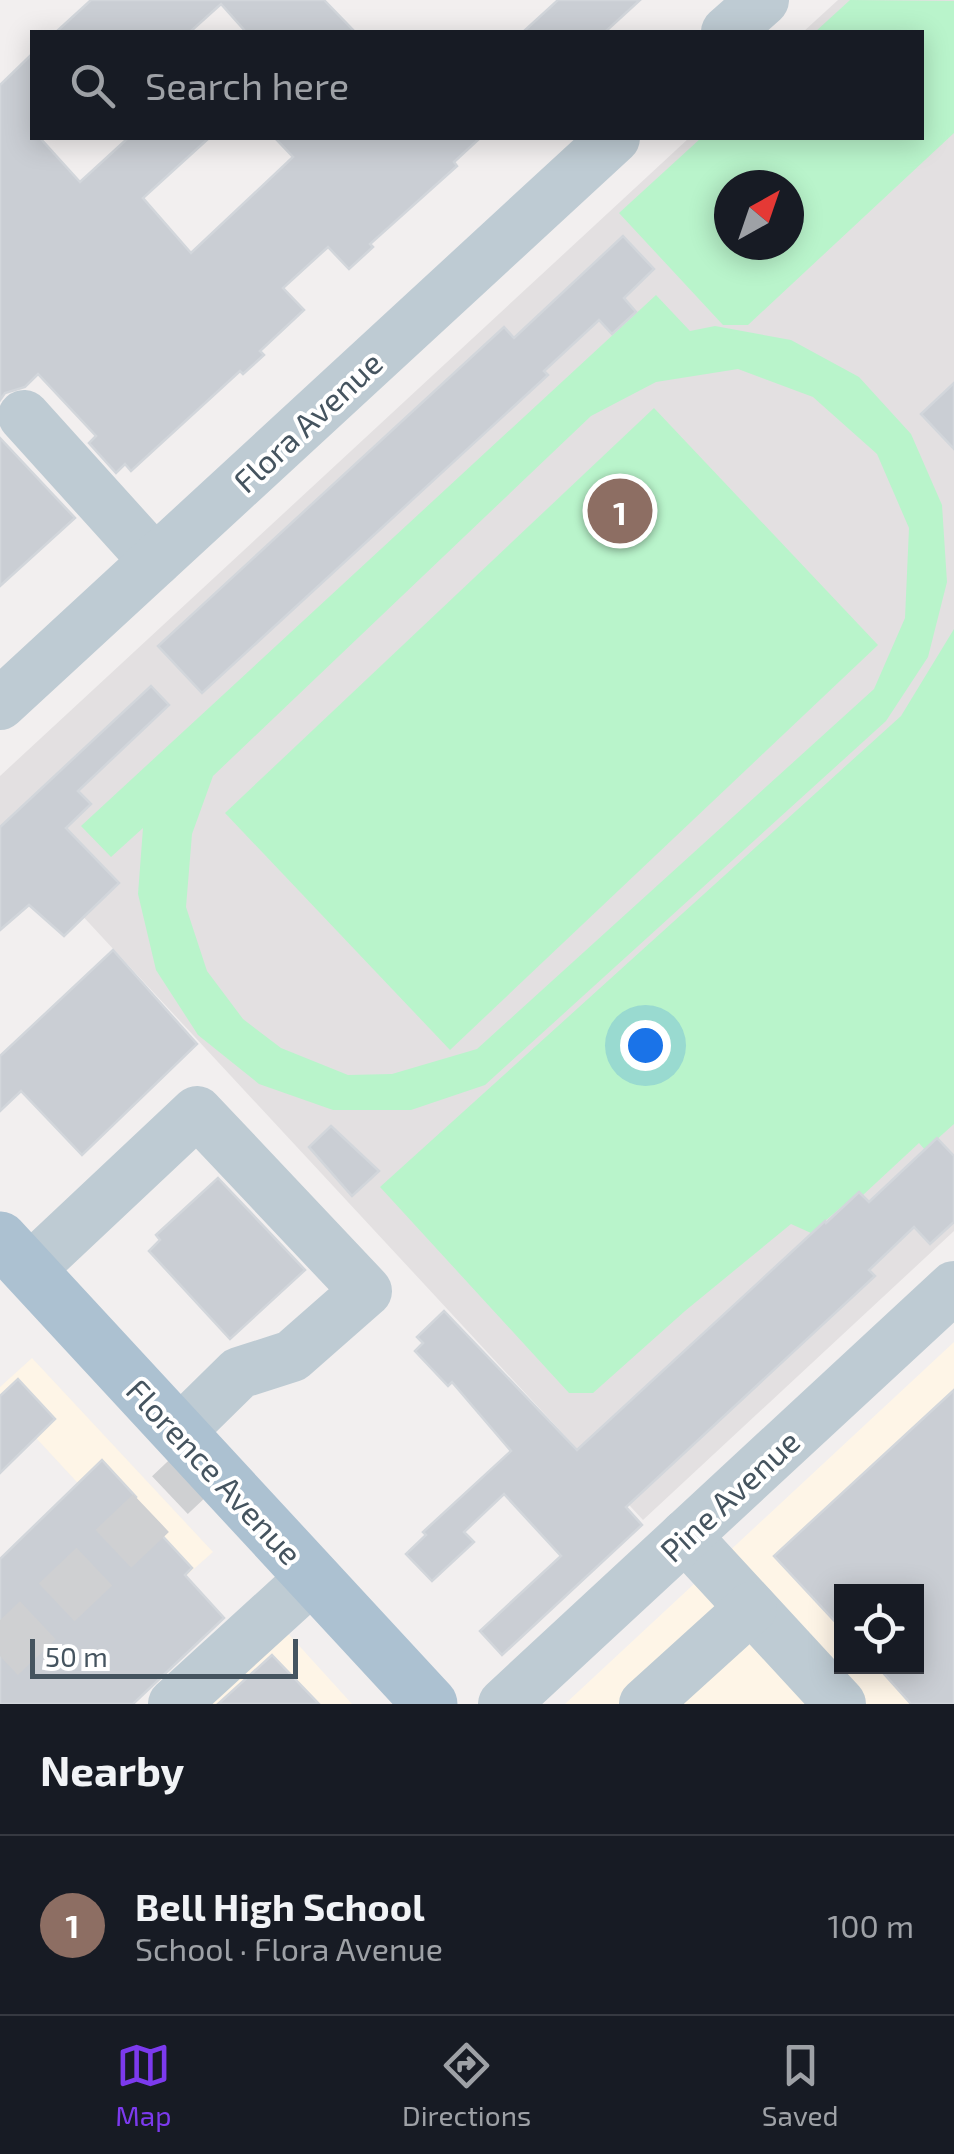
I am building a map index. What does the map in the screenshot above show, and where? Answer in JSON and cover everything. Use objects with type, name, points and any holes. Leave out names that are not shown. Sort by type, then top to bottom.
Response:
[{"type":"main road","name":"Florence Avenue","points":[[14,1254],[430,1704]]},
{"type":"street","points":[[730,30],[763,0]]},
{"type":"street","name":"Flora Avenue","points":[[0,704],[612,140]]},
{"type":"street","points":[[24,416],[155,561]]},
{"type":"street","points":[[14,1254],[197,1112],[366,1291],[292,1356],[239,1372],[179,1432]]},
{"type":"street","name":"Pine Avenue","points":[[504,1704],[954,1287]]},
{"type":"street","points":[[685,1536],[840,1704]]},
{"type":"street","points":[[174,1704],[313,1577]]},
{"type":"street","points":[[645,1704],[751,1608]]},
{"type":"shaded area","points":[[838,0],[954,0],[954,1231],[643,1520],[0,827],[0,776],[687,140],[924,140],[924,30],[805,30]]},
{"type":"shaded area","points":[[954,1342],[954,1704],[565,1704]]},
{"type":"shaded area","points":[[32,1358],[213,1552],[42,1704],[112,1520],[0,1399],[0,1387]]},
{"type":"shaded area","points":[[283,1628],[352,1704],[201,1704]]},
{"type":"green space","points":[[850,0],[954,1],[954,133],[748,325],[723,325],[619,213],[699,140],[924,140],[924,30],[817,30]]},
{"type":"green space","points":[[656,295],[690,331],[715,326],[791,340],[859,377],[911,434],[942,505],[947,582],[928,657],[886,721],[485,1085],[411,1110],[333,1110],[259,1084],[198,1035],[156,970],[138,894],[143,828],[111,857],[81,826]],"holes":[[[738,369],[813,397],[877,454],[909,528],[905,618],[874,689],[477,1049],[392,1074],[348,1075],[281,1048],[243,1019],[207,971],[186,907],[192,834],[213,776],[591,416],[656,382]]]},
{"type":"green space","points":[[654,408],[878,645],[450,1050],[225,813]]},
{"type":"green space","points":[[954,629],[954,1124],[925,1150],[919,1143],[863,1195],[859,1192],[811,1233],[791,1224],[593,1393],[569,1393],[380,1187],[901,716]]},
{"type":"building","points":[[91,0],[324,0],[353,30],[244,30],[221,4],[192,30],[58,30]]},
{"type":"building","points":[[558,0],[640,0],[607,30],[525,30]]},
{"type":"building","points":[[30,56],[30,140],[42,140],[80,182],[126,140],[207,140],[143,198],[191,253],[293,157],[277,140],[478,140],[454,162],[457,166],[370,244],[373,247],[349,269],[328,247],[283,288],[304,310],[260,351],[264,355],[243,374],[240,371],[131,471],[125,464],[116,473],[89,443],[96,436],[38,374],[25,387],[5,393],[0,400],[0,85]]},
{"type":"building","points":[[623,236],[654,269],[624,298],[636,312],[612,334],[599,320],[544,371],[548,375],[202,693],[158,646],[504,327],[514,338]]},
{"type":"building","points":[[954,383],[954,449],[921,414]]},
{"type":"building","points":[[0,438],[75,518],[0,586]]},
{"type":"building","points":[[151,686],[169,705],[78,791],[91,804],[66,828],[119,883],[64,936],[29,905],[0,930],[0,827]]},
{"type":"building","points":[[113,950],[197,1044],[82,1155],[21,1091],[0,1111],[0,1056]]},
{"type":"building","points":[[331,1126],[379,1171],[352,1196],[309,1147]]},
{"type":"building","points":[[937,1138],[954,1156],[954,1222],[930,1244],[914,1227],[869,1270],[875,1276],[626,1507],[642,1525],[502,1655],[480,1631],[561,1556],[504,1494],[464,1532],[474,1542],[432,1581],[406,1554],[426,1535],[423,1532],[511,1451],[452,1382],[448,1386],[415,1351],[423,1343],[417,1337],[444,1311],[577,1450],[825,1221],[859,1192],[869,1202]]},
{"type":"building","points":[[218,1178],[305,1270],[230,1339],[149,1251],[160,1240],[156,1235]]},
{"type":"building","points":[[18,1379],[55,1419],[0,1473],[0,1396]]},
{"type":"building","points":[[954,1390],[954,1704],[911,1704],[884,1674],[924,1674],[924,1584],[834,1584],[834,1620],[774,1556]]},
{"type":"building","points":[[102,1460],[136,1497],[131,1502],[192,1568],[185,1575],[224,1618],[133,1704],[0,1704],[0,1559]]},
{"type":"building","points":[[272,1655],[319,1704],[218,1704]]},
{"type":"tunnel","points":[[0,1656],[206,1461]]},
{"type":"place","name":"Bell High School","points":[[620,511]]}]
